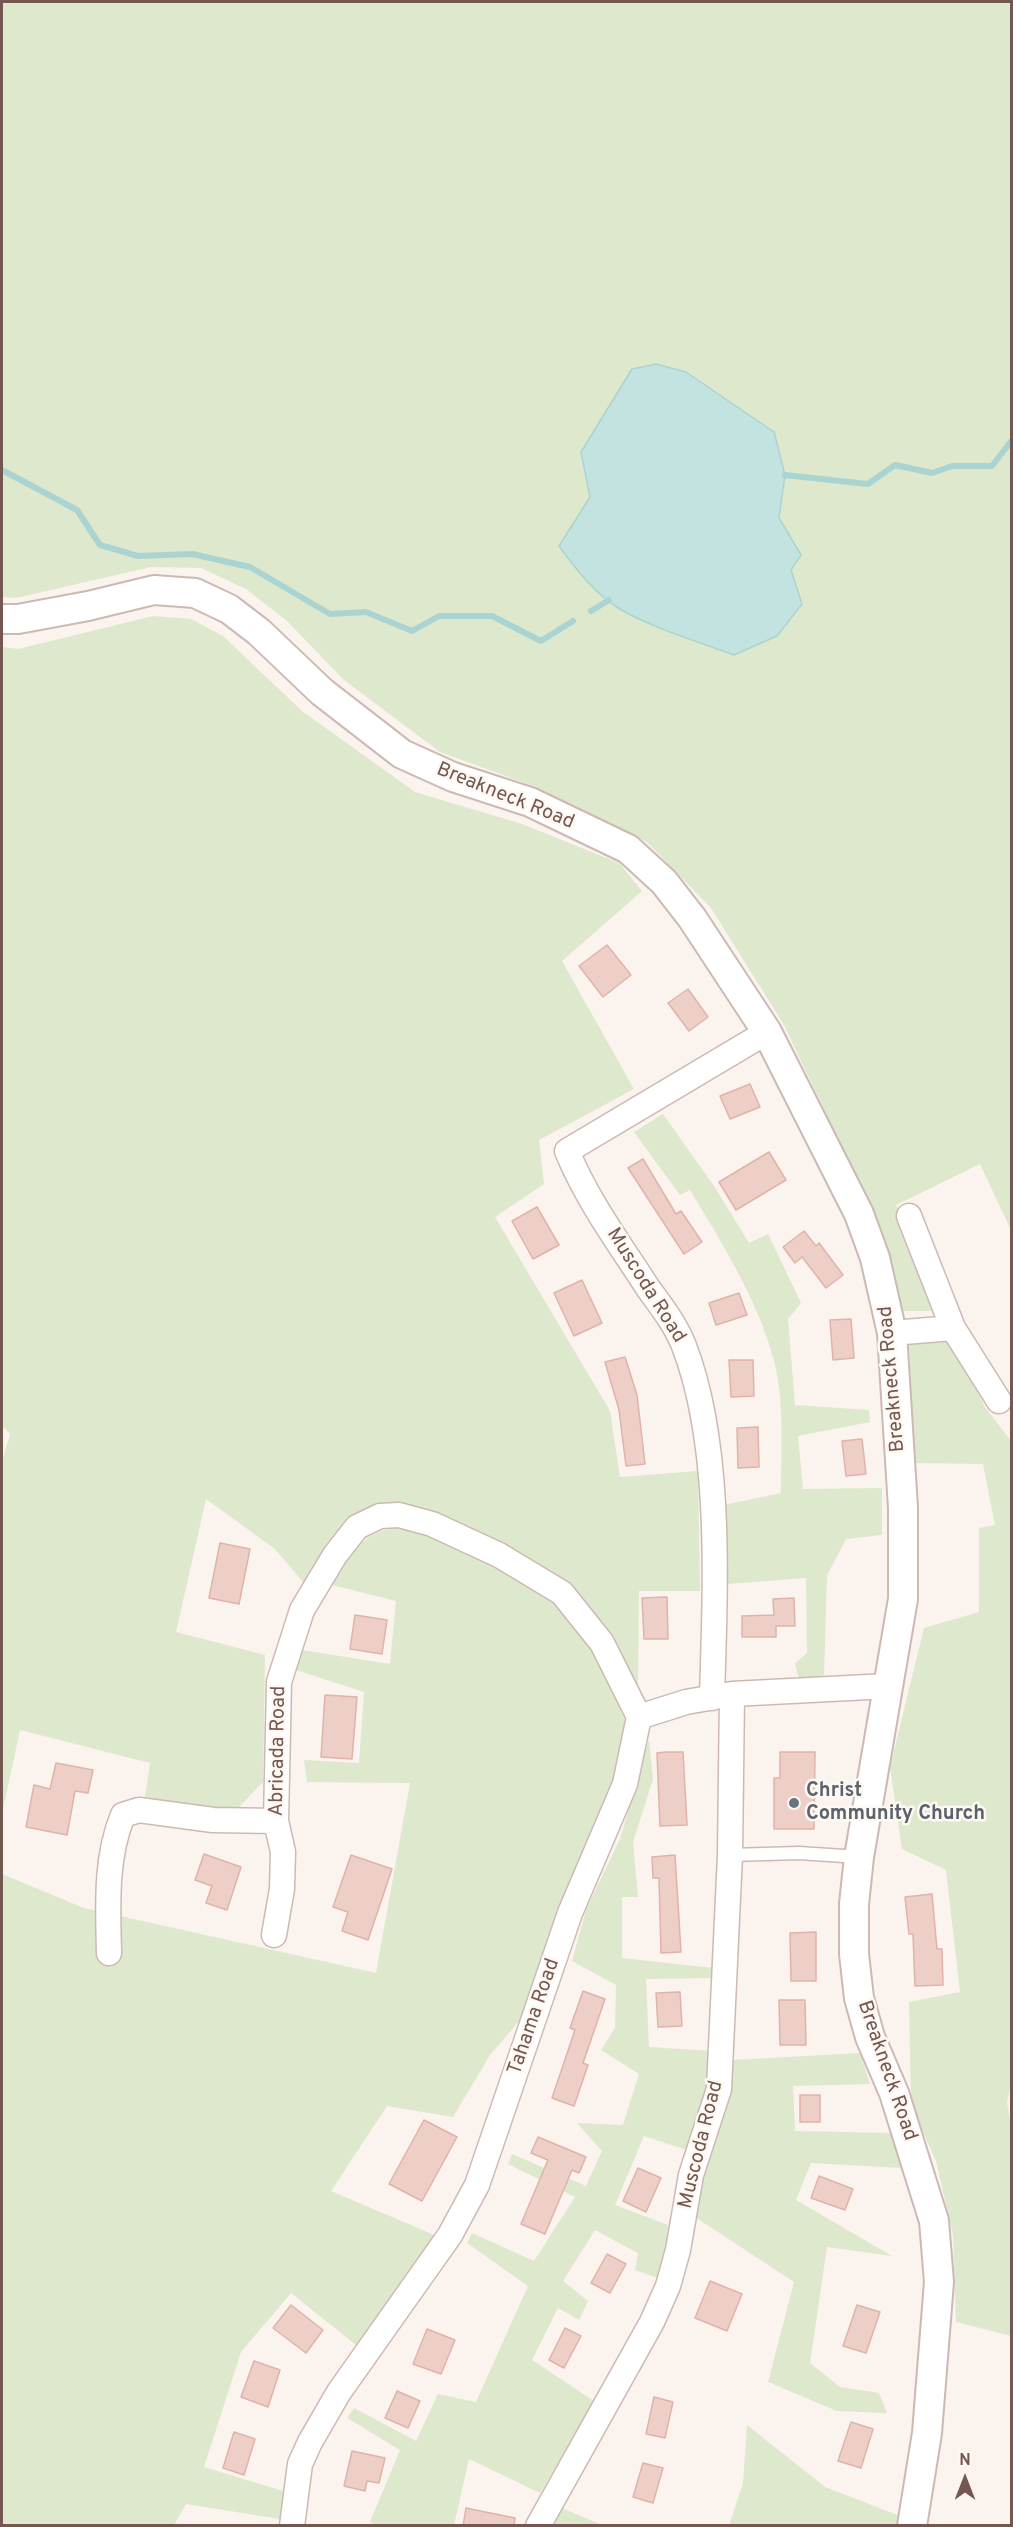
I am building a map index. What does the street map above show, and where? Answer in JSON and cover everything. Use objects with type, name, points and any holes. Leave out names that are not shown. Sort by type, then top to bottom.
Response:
[{"type":"street","name":"Breakneck Road","points":[[2,619],[76,608],[154,590],[195,593],[229,609],[259,632],[322,692],[402,754],[453,777],[530,802],[628,849],[664,882],[692,918],[767,1032],[859,1214],[875,1258],[892,1333],[903,1508],[903,1599],[859,1857],[854,1904],[854,1954],[859,1998],[870,2037],[894,2093],[921,2173],[934,2221],[939,2282],[927,2433],[912,2526]]},
{"type":"street","name":"Muscoda Road","points":[[538,2526],[652,2322],[676,2259],[691,2175],[719,2089],[730,1855],[715,1606],[710,1470],[703,1412],[683,1345],[580,1183],[567,1151],[767,1032]]},
{"type":"street","points":[[909,1216],[953,1328],[999,1401]]},
{"type":"street","points":[[892,1333],[953,1328]]},
{"type":"street","name":"Abricada Road","points":[[274,1935],[282,1889],[284,1852],[276,1821],[279,1682],[302,1610],[335,1555],[357,1527],[380,1516],[399,1515],[432,1524],[499,1554],[562,1593],[602,1643],[639,1717]]},
{"type":"street","points":[[639,1717],[686,1702],[722,1696],[888,1686]]},
{"type":"street","name":"Tahama Road","points":[[292,2526],[300,2464],[310,2442],[339,2392],[450,2235],[477,2185],[570,1913],[625,1784],[639,1717]]},
{"type":"street","points":[[109,1953],[108,1883],[118,1828],[123,1815],[139,1810],[213,1820],[276,1821]]},
{"type":"lane","points":[[730,1855],[798,1853],[859,1857]]},
{"type":"green space","points":[[2,2],[1011,2],[1011,1230],[980,1164],[896,1205],[936,1311],[900,1311],[871,1209],[784,1025],[711,908],[647,842],[533,786],[440,752],[344,680],[287,621],[246,589],[201,568],[151,567],[16,598],[2,597]],"holes":[[[785,475],[779,518],[801,555],[791,570],[681,636],[615,606],[577,570],[559,546],[590,497]]]},
{"type":"green space","points":[[153,616],[191,619],[223,636],[302,711],[415,792],[522,824],[619,863],[642,891],[562,961],[634,1089],[539,1140],[544,1184],[495,1217],[610,1411],[620,1477],[698,1471],[700,1591],[639,1591],[638,1690],[614,1636],[568,1583],[449,1519],[401,1503],[378,1506],[314,1575],[303,1582],[275,1549],[206,1499],[176,1632],[265,1655],[263,1782],[237,1809],[183,1805],[145,1797],[150,1763],[20,1730],[2,1814],[2,1462],[10,1434],[2,1426],[2,647],[18,649]]},
{"type":"green space","points":[[663,1114],[714,1186],[749,1243],[768,1234],[801,1303],[788,1319],[795,1405],[869,1410],[870,1422],[798,1436],[803,1489],[882,1488],[882,1535],[846,1539],[827,1575],[824,1675],[799,1680],[795,1663],[807,1653],[806,1578],[727,1584],[724,1505],[781,1493],[782,1425],[777,1373],[757,1313],[726,1250],[690,1190],[680,1195],[634,1132]]},
{"type":"green space","points":[[951,1339],[985,1407],[1011,1441],[1012,2079],[1007,2103],[1012,2130],[1011,2336],[956,2322],[953,2235],[936,2161],[911,2105],[909,2002],[960,1992],[946,1870],[902,1849],[890,1767],[924,1628],[979,1612],[979,1528],[995,1525],[983,1464],[915,1463],[909,1345]]},
{"type":"green space","points":[[403,1527],[444,1538],[556,1598],[591,1643],[627,1725],[614,1783],[559,1909],[520,2020],[490,2055],[453,2117],[387,2106],[331,2191],[439,2237],[356,2345],[291,2293],[241,2352],[204,2467],[283,2491],[280,2519],[186,2504],[174,2525],[2,2525],[2,1874],[84,1908],[376,1973],[410,1783],[307,1782],[304,1760],[359,1763],[364,1692],[296,1670],[302,1650],[390,1664],[396,1601],[332,1585],[359,1545],[376,1533]]},
{"type":"green space","points":[[649,1739],[653,1779],[633,1842],[638,1897],[622,1897],[622,1958],[713,1968],[712,1978],[646,1979],[649,2047],[712,2051],[710,2086],[690,2151],[644,2136],[615,2205],[668,2225],[666,2247],[658,2278],[635,2270],[638,2253],[595,2230],[563,2281],[588,2301],[579,2320],[558,2308],[532,2360],[594,2401],[540,2493],[469,2459],[454,2525],[376,2525],[370,2522],[400,2450],[347,2418],[354,2408],[416,2441],[438,2394],[476,2402],[528,2286],[467,2243],[472,2233],[534,2261],[575,2197],[508,2164],[512,2154],[586,2186],[602,2151],[577,2123],[623,2125],[639,2074],[601,2050],[615,2028],[616,1985],[572,1961],[586,1910],[620,1839]]},
{"type":"green space","points":[[860,2053],[870,2084],[793,2086],[795,2131],[892,2133],[902,2168],[811,2163],[796,2200],[892,2256],[827,2247],[810,2363],[840,2387],[879,2393],[887,2413],[837,2411],[768,2382],[794,2282],[692,2215],[697,2185],[726,2105],[733,2060]]},
{"type":"green space","points":[[747,2425],[825,2487],[900,2516],[898,2525],[729,2526],[743,2483]]},
{"type":"green space","points":[[562,2508],[602,2525],[551,2526]]},
{"type":"water","points":[[656,364],[686,372],[774,432],[785,475],[779,518],[801,555],[791,570],[802,604],[777,636],[734,655],[657,627],[615,606],[592,586],[559,546],[590,497],[581,452],[632,369]]},
{"type":"building","points":[[607,945],[631,975],[603,997],[579,966]]},
{"type":"building","points":[[688,989],[708,1017],[689,1031],[668,1003]]},
{"type":"building","points":[[750,1084],[760,1107],[730,1119],[720,1096]]},
{"type":"building","points":[[769,1152],[786,1180],[736,1210],[719,1182]]},
{"type":"building","points":[[643,1159],[676,1214],[681,1211],[702,1242],[684,1254],[628,1168]]},
{"type":"building","points":[[537,1207],[559,1245],[533,1259],[512,1221]]},
{"type":"building","points":[[804,1231],[816,1246],[819,1243],[843,1275],[826,1288],[802,1257],[795,1263],[783,1247]]},
{"type":"building","points":[[582,1280],[602,1323],[574,1336],[554,1293]]},
{"type":"building","points":[[739,1293],[747,1315],[716,1325],[709,1303]]},
{"type":"building","points":[[851,1319],[854,1358],[833,1360],[830,1320]]},
{"type":"building","points":[[625,1357],[637,1395],[645,1464],[626,1466],[619,1410],[605,1362]]},
{"type":"building","points":[[729,1360],[753,1360],[754,1396],[731,1397]]},
{"type":"building","points":[[758,1427],[759,1467],[738,1468],[737,1428]]},
{"type":"building","points":[[862,1439],[866,1474],[846,1476],[842,1441]]},
{"type":"building","points":[[220,1543],[250,1549],[239,1604],[209,1598]]},
{"type":"building","points":[[667,1597],[668,1639],[644,1639],[642,1598]]},
{"type":"building","points":[[794,1598],[795,1626],[776,1626],[776,1637],[742,1637],[742,1616],[774,1615],[773,1599]]},
{"type":"building","points":[[355,1615],[387,1620],[382,1654],[350,1649]]},
{"type":"building","points":[[325,1695],[357,1697],[352,1759],[321,1757]]},
{"type":"building","points":[[683,1752],[687,1825],[660,1826],[657,1753]]},
{"type":"building","name":"Christ Community Church","points":[[780,1752],[815,1752],[814,1829],[774,1829],[774,1778],[780,1778]]},
{"type":"building","points":[[56,1763],[93,1770],[88,1793],[75,1791],[67,1835],[26,1827],[34,1785],[50,1789]]},
{"type":"building","points":[[204,1854],[241,1867],[227,1910],[206,1903],[212,1886],[195,1880]]},
{"type":"building","points":[[351,1855],[392,1869],[368,1940],[342,1931],[348,1912],[333,1907]]},
{"type":"building","points":[[675,1855],[681,1952],[661,1953],[659,1878],[653,1878],[652,1857]]},
{"type":"building","points":[[932,1894],[937,1949],[942,1949],[943,1985],[915,1986],[913,1934],[909,1934],[905,1897]]},
{"type":"building","points":[[816,1932],[816,1981],[791,1981],[790,1933]]},
{"type":"building","points":[[583,1991],[605,1999],[583,2063],[588,2065],[574,2106],[552,2098],[575,2030],[570,2028]]},
{"type":"building","points":[[680,1992],[682,2026],[658,2027],[656,1993]]},
{"type":"building","points":[[779,2000],[805,2000],[806,2045],[780,2045]]},
{"type":"building","points":[[800,2095],[820,2095],[820,2122],[800,2122]]},
{"type":"building","points":[[424,2120],[457,2137],[422,2201],[389,2184]]},
{"type":"building","points":[[538,2137],[586,2157],[579,2173],[572,2170],[545,2234],[521,2224],[548,2160],[531,2153]]},
{"type":"building","points":[[638,2168],[661,2178],[646,2212],[623,2201]]},
{"type":"building","points":[[819,2176],[853,2189],[845,2210],[811,2198]]},
{"type":"building","points":[[607,2254],[626,2264],[610,2293],[591,2283]]},
{"type":"building","points":[[710,2281],[742,2294],[727,2331],[695,2318]]},
{"type":"building","points":[[291,2305],[323,2330],[306,2353],[273,2328]]},
{"type":"building","points":[[857,2305],[880,2312],[866,2353],[843,2346]]},
{"type":"building","points":[[565,2328],[581,2336],[564,2368],[549,2360]]},
{"type":"building","points":[[427,2329],[455,2340],[441,2374],[413,2364]]},
{"type":"building","points":[[254,2361],[280,2370],[268,2407],[241,2397]]},
{"type":"building","points":[[397,2391],[420,2401],[408,2428],[385,2418]]},
{"type":"building","points":[[654,2397],[673,2402],[665,2438],[646,2434]]},
{"type":"building","points":[[851,2422],[873,2429],[861,2468],[838,2461]]},
{"type":"building","points":[[234,2432],[255,2439],[244,2475],[223,2468]]},
{"type":"building","points":[[352,2451],[385,2458],[379,2483],[367,2481],[365,2491],[344,2486]]},
{"type":"building","points":[[643,2463],[663,2468],[653,2503],[633,2497]]},
{"type":"building","points":[[466,2508],[515,2518],[514,2526],[463,2526]]},
{"type":"waterway","points":[[785,475],[868,484],[895,465],[932,473],[952,466],[992,466],[1012,440]]},
{"type":"waterway","points":[[2,470],[77,510],[100,545],[138,556],[192,554],[250,567],[330,614],[366,612],[412,631],[439,616],[492,616],[541,641],[573,621]]},
{"type":"waterway","points":[[591,611],[609,600]]},
{"type":"place","name":"Christ Community Church","points":[[794,1803]]}]
